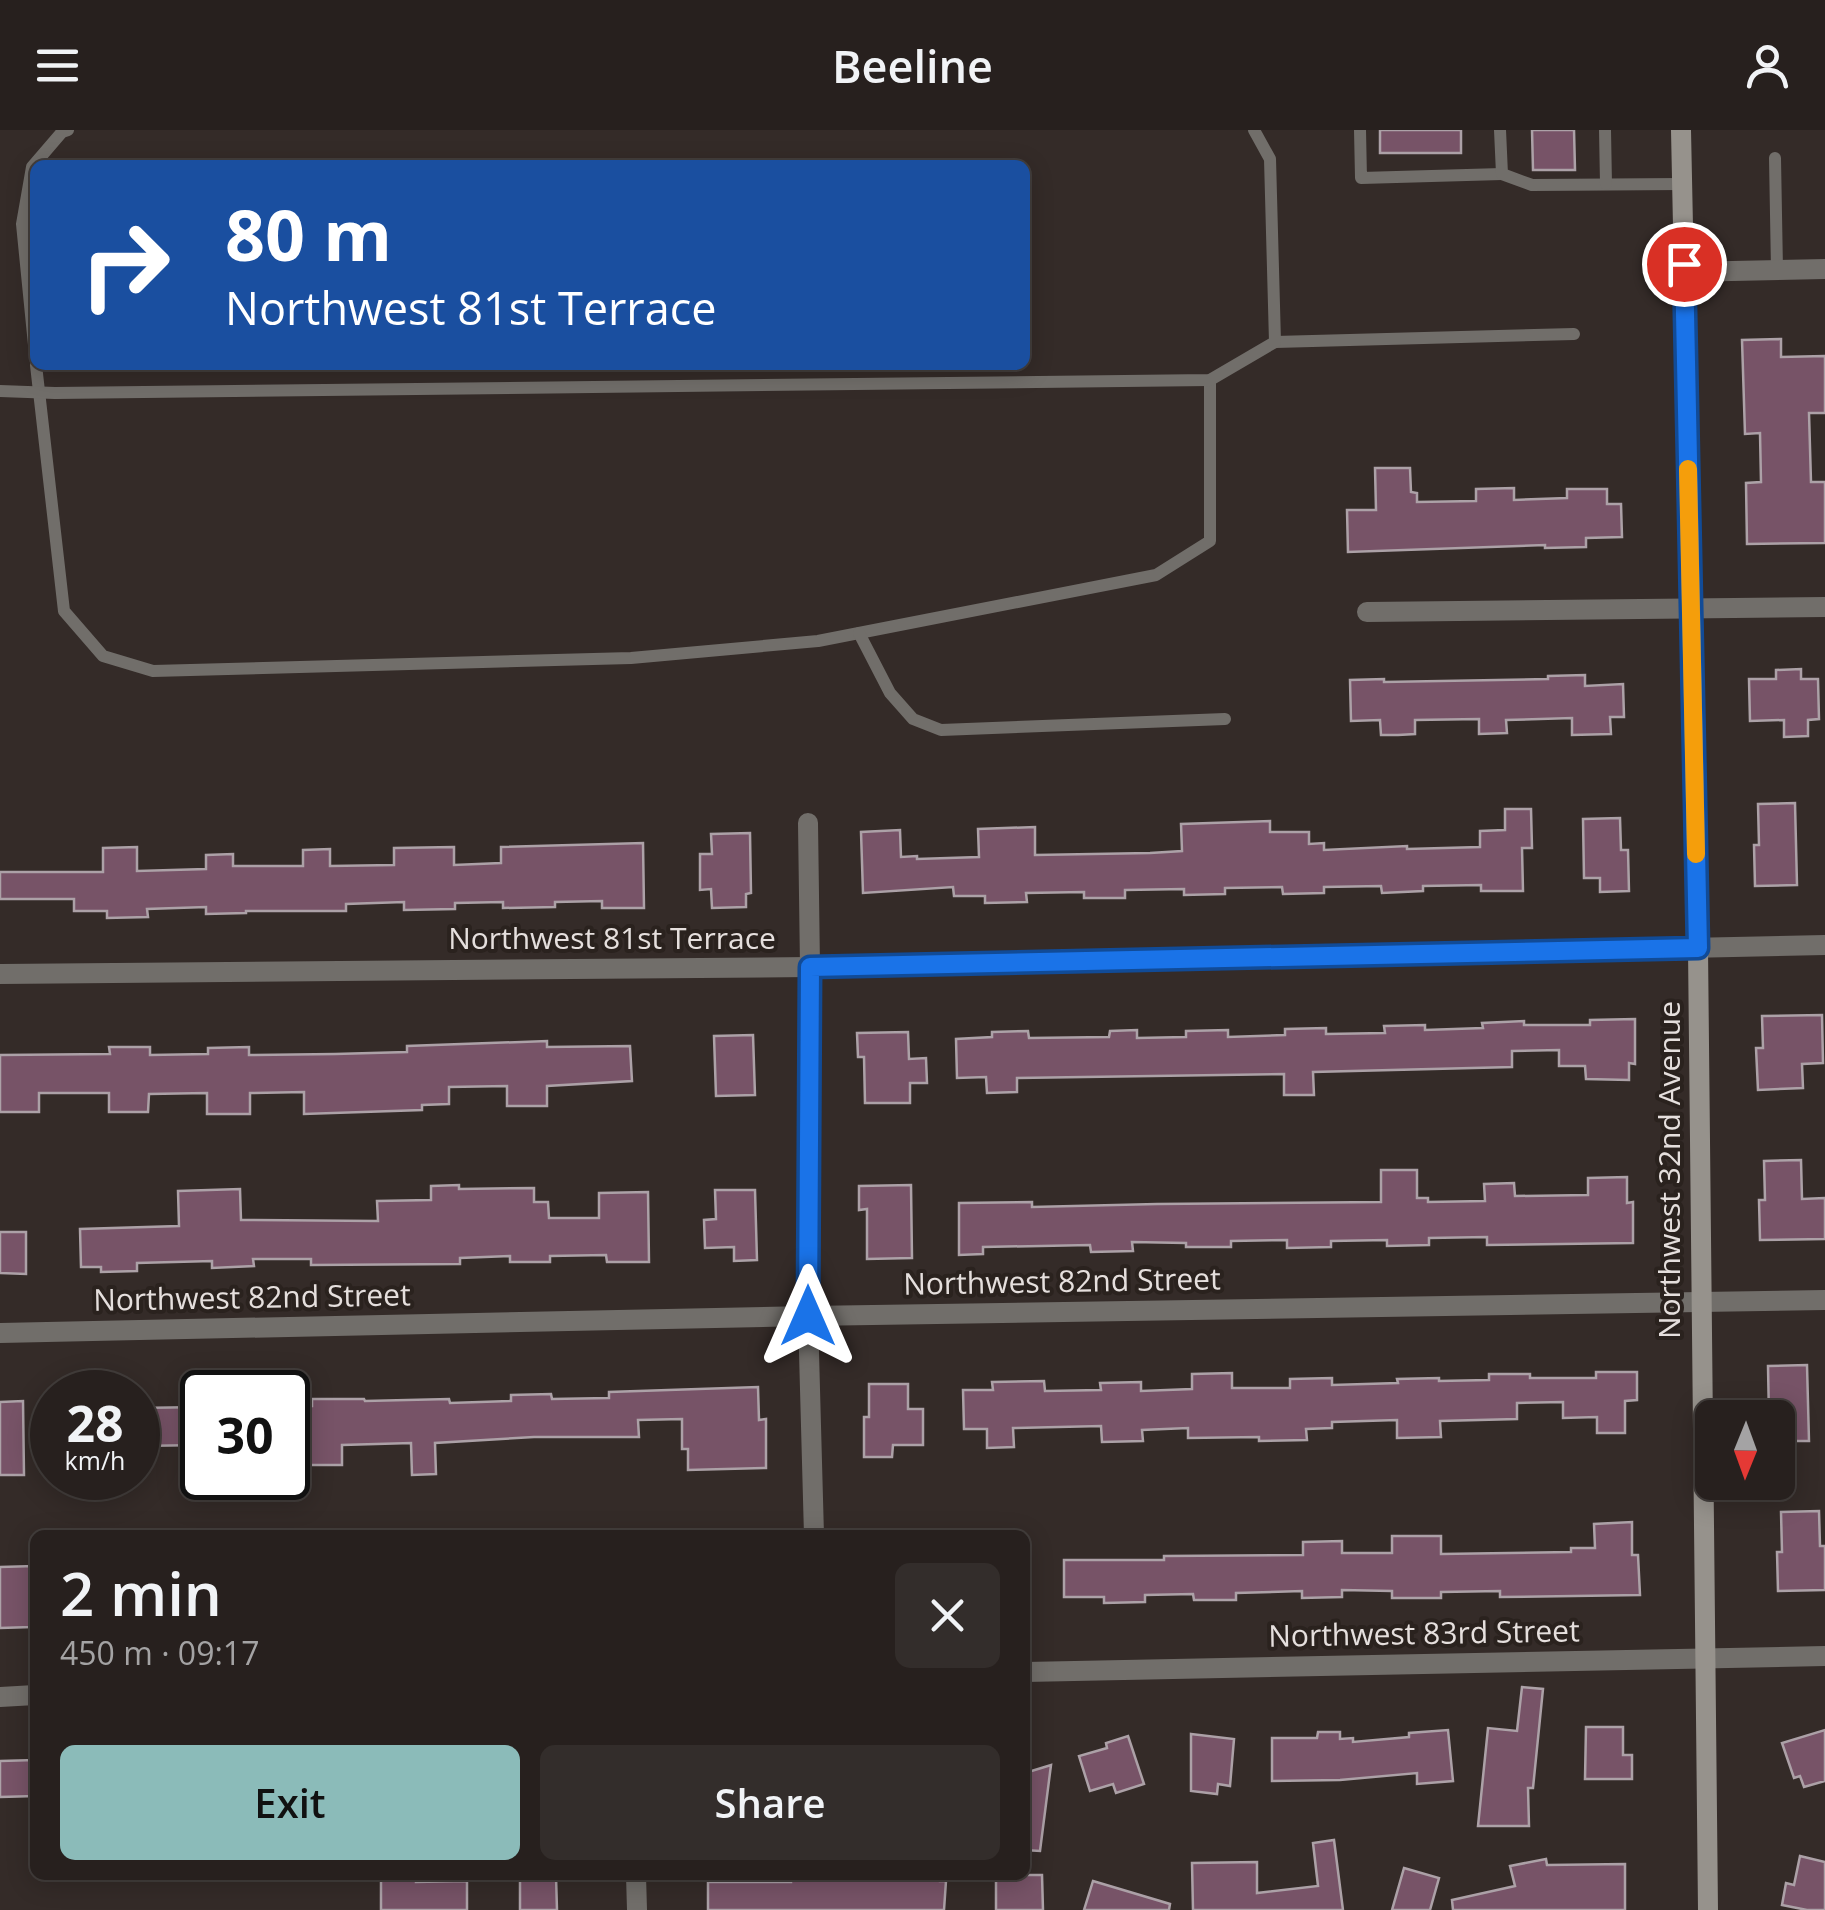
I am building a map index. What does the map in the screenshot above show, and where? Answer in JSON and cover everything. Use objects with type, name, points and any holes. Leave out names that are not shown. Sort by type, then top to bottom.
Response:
[{"type":"main road","name":"Northwest 32nd Avenue","points":[[1681,130],[1698,948],[1708,1910]]},
{"type":"street","points":[[1684,272],[1825,269]]},
{"type":"street","points":[[1368,612],[1825,607]]},
{"type":"street","points":[[808,822],[808,1316],[814,1530]]},
{"type":"street","name":"Northwest 81st Terrace","points":[[0,974],[810,967],[1825,945]]},
{"type":"street","name":"Northwest 82nd Street","points":[[0,1333],[1825,1300]]},
{"type":"street","name":"Northwest 83rd Street","points":[[1030,1672],[1825,1656]]},
{"type":"street","points":[[0,1697],[30,1695]]},
{"type":"street","points":[[636,1880],[638,1910]]},
{"type":"lane","points":[[38,160],[68,130]]},
{"type":"lane","points":[[1254,130],[1270,159],[1275,342]]},
{"type":"lane","points":[[1360,130],[1361,178],[1502,174],[1532,184],[1682,184]]},
{"type":"lane","points":[[1500,130],[1502,174]]},
{"type":"lane","points":[[1604,130],[1606,184]]},
{"type":"lane","points":[[1774,158],[1778,270]]},
{"type":"lane","points":[[30,178],[22,224],[30,305]]},
{"type":"lane","points":[[0,391],[1210,380],[1275,342],[1574,334]]},
{"type":"lane","points":[[37,370],[64,611],[103,656],[153,671],[630,658],[818,641],[1156,575],[1210,541],[1210,380]]},
{"type":"lane","points":[[858,633],[890,693],[914,719],[942,730],[1225,719]]},
{"type":"building","points":[[1380,130],[1461,130],[1461,153],[1380,153]]},
{"type":"building","points":[[1532,130],[1574,130],[1575,170],[1533,170]]},
{"type":"building","points":[[1781,339],[1781,357],[1825,356],[1825,413],[1809,413],[1811,482],[1825,482],[1825,543],[1747,544],[1746,483],[1761,482],[1760,433],[1745,434],[1742,340]]},
{"type":"building","points":[[1375,468],[1410,468],[1411,492],[1417,493],[1417,502],[1476,501],[1476,489],[1514,488],[1514,500],[1567,498],[1567,489],[1607,489],[1607,504],[1621,504],[1622,537],[1586,538],[1586,547],[1348,552],[1347,510],[1376,510]]},
{"type":"building","points":[[1801,669],[1801,679],[1818,679],[1819,719],[1808,720],[1808,736],[1784,737],[1784,720],[1750,721],[1749,679],[1776,679],[1776,670]]},
{"type":"building","points":[[1585,675],[1585,686],[1623,684],[1624,717],[1610,717],[1611,734],[1572,735],[1572,718],[1506,720],[1507,733],[1479,734],[1479,719],[1415,720],[1415,734],[1398,735],[1381,735],[1380,720],[1351,721],[1350,680],[1548,679]]},
{"type":"building","points":[[1795,803],[1797,885],[1755,886],[1758,804]]},
{"type":"building","points":[[1505,809],[1531,809],[1532,848],[1522,848],[1523,891],[1481,891],[1481,885],[1423,886],[1423,891],[1382,893],[1381,886],[1324,887],[1324,893],[1283,894],[1282,887],[1225,888],[1225,894],[1184,895],[1184,889],[1125,890],[1125,898],[1084,898],[1084,892],[1026,893],[1027,902],[985,903],[985,896],[954,896],[953,887],[863,893],[861,832],[900,830],[901,857],[917,859],[979,857],[978,829],[1035,827],[1035,855],[1150,853],[1182,851],[1181,824],[1270,821],[1270,832],[1309,832],[1309,844],[1324,843],[1324,850],[1480,847],[1480,831],[1505,830]]},
{"type":"building","points":[[1620,818],[1621,850],[1628,850],[1629,891],[1600,892],[1600,878],[1584,878],[1583,819]]},
{"type":"building","points":[[750,833],[751,893],[746,894],[746,907],[712,908],[711,889],[700,890],[700,854],[712,854],[711,834]]},
{"type":"building","points":[[643,843],[644,908],[602,908],[602,901],[503,908],[503,902],[455,903],[455,909],[404,910],[404,902],[346,904],[346,911],[206,914],[206,907],[147,909],[148,917],[107,918],[107,911],[74,911],[74,899],[0,899],[0,872],[103,872],[103,848],[137,847],[137,871],[206,869],[206,855],[233,854],[233,866],[303,866],[303,850],[330,849],[330,866],[394,865],[394,848],[454,847],[454,865],[501,863],[501,847]]},
{"type":"building","points":[[1822,1015],[1823,1063],[1802,1064],[1803,1088],[1758,1090],[1756,1048],[1763,1048],[1762,1016]]},
{"type":"building","points":[[1635,1019],[1635,1064],[1629,1063],[1629,1080],[1586,1079],[1585,1066],[1559,1066],[1559,1050],[1512,1051],[1512,1067],[1313,1072],[1314,1095],[1284,1095],[1284,1074],[1017,1078],[1017,1092],[987,1093],[986,1077],[957,1078],[956,1039],[992,1037],[992,1032],[1028,1031],[1029,1038],[1109,1037],[1110,1031],[1137,1030],[1137,1038],[1186,1037],[1186,1031],[1228,1030],[1228,1037],[1285,1035],[1285,1029],[1326,1028],[1326,1034],[1385,1033],[1384,1026],[1425,1025],[1425,1030],[1483,1028],[1482,1023],[1590,1025],[1590,1020]]},
{"type":"building","points":[[908,1032],[909,1059],[926,1058],[927,1083],[910,1083],[910,1103],[865,1103],[864,1057],[858,1057],[857,1033]]},
{"type":"building","points":[[753,1035],[755,1095],[716,1096],[714,1036]]},
{"type":"building","points":[[547,1041],[547,1047],[630,1046],[632,1081],[547,1086],[547,1106],[507,1106],[507,1086],[449,1087],[449,1104],[422,1105],[422,1110],[304,1114],[304,1092],[250,1093],[250,1114],[207,1114],[207,1093],[149,1094],[148,1112],[109,1112],[109,1093],[39,1093],[39,1112],[0,1112],[0,1055],[110,1054],[109,1047],[150,1047],[150,1055],[208,1054],[208,1048],[249,1047],[249,1055],[335,1054],[407,1052],[407,1046]]},
{"type":"building","points":[[1801,1160],[1802,1199],[1825,1198],[1825,1239],[1760,1240],[1759,1200],[1765,1200],[1764,1161]]},
{"type":"building","points":[[1381,1170],[1417,1170],[1417,1198],[1428,1198],[1428,1202],[1485,1201],[1484,1184],[1514,1183],[1515,1196],[1588,1195],[1588,1178],[1627,1177],[1627,1203],[1633,1202],[1633,1243],[1487,1245],[1487,1237],[1429,1238],[1429,1245],[1387,1246],[1387,1240],[1331,1241],[1331,1247],[1287,1248],[1287,1240],[1231,1241],[1231,1247],[1132,1242],[1133,1251],[1091,1252],[1090,1245],[983,1247],[983,1254],[959,1255],[959,1203],[1032,1202],[1032,1207],[1381,1202]]},
{"type":"building","points":[[459,1185],[459,1189],[534,1188],[534,1202],[548,1202],[549,1218],[599,1218],[599,1193],[648,1192],[649,1262],[607,1262],[606,1255],[550,1256],[550,1262],[510,1262],[510,1256],[460,1258],[460,1264],[311,1265],[311,1259],[253,1259],[254,1266],[212,1268],[212,1261],[137,1263],[137,1271],[101,1272],[101,1267],[81,1267],[80,1229],[179,1226],[178,1191],[240,1189],[241,1220],[378,1221],[377,1201],[431,1200],[431,1186]]},
{"type":"building","points":[[911,1185],[912,1258],[867,1259],[867,1209],[859,1210],[859,1186]]},
{"type":"building","points":[[715,1190],[755,1190],[757,1260],[734,1261],[734,1247],[705,1248],[704,1220],[716,1219]]},
{"type":"building","points":[[0,1232],[26,1232],[26,1274],[0,1273]]},
{"type":"building","points":[[1807,1365],[1809,1441],[1795,1441],[1795,1400],[1769,1400],[1768,1366]]},
{"type":"building","points":[[1596,1372],[1637,1372],[1637,1400],[1625,1401],[1625,1433],[1597,1433],[1597,1417],[1563,1418],[1563,1402],[1517,1403],[1517,1419],[1440,1421],[1441,1437],[1397,1438],[1397,1420],[1332,1422],[1332,1428],[1306,1429],[1307,1440],[1259,1441],[1259,1437],[1188,1438],[1188,1428],[1142,1430],[1143,1441],[1102,1442],[1101,1426],[1013,1428],[1014,1447],[987,1448],[987,1429],[964,1429],[963,1390],[993,1390],[992,1382],[1044,1381],[1045,1391],[1101,1390],[1100,1383],[1141,1382],[1141,1391],[1192,1389],[1192,1374],[1232,1373],[1232,1388],[1290,1388],[1290,1379],[1332,1378],[1332,1385],[1398,1383],[1397,1379],[1489,1380],[1489,1374],[1596,1378]]},
{"type":"building","points":[[869,1384],[908,1384],[908,1409],[923,1409],[923,1445],[893,1445],[892,1457],[864,1457]]},
{"type":"building","points":[[758,1387],[759,1420],[766,1419],[766,1468],[688,1470],[688,1449],[682,1449],[682,1419],[638,1420],[639,1437],[534,1437],[435,1443],[436,1474],[412,1475],[411,1443],[342,1445],[342,1465],[310,1465],[312,1399],[449,1399],[450,1403],[511,1401],[511,1395],[609,1398],[609,1392]]},
{"type":"building","points":[[23,1401],[24,1475],[0,1475],[0,1402]]},
{"type":"building","points":[[180,1407],[180,1445],[160,1446],[160,1408]]},
{"type":"building","points":[[1819,1511],[1820,1546],[1825,1546],[1825,1590],[1778,1591],[1781,1512]]},
{"type":"building","points":[[1632,1522],[1632,1555],[1638,1555],[1640,1595],[1500,1597],[1500,1591],[1441,1592],[1441,1598],[1392,1598],[1392,1591],[1342,1590],[1342,1597],[1302,1598],[1302,1591],[1236,1593],[1236,1600],[1194,1600],[1193,1594],[1145,1595],[1145,1602],[1104,1603],[1104,1597],[1064,1597],[1064,1560],[1303,1555],[1303,1542],[1342,1541],[1342,1553],[1392,1553],[1392,1536],[1441,1536],[1441,1554],[1571,1552],[1571,1548],[1595,1548],[1594,1524]]},
{"type":"building","points":[[30,1566],[30,1627],[0,1628],[0,1567]]},
{"type":"building","points":[[1522,1687],[1543,1689],[1533,1788],[1528,1788],[1529,1826],[1478,1826],[1488,1728],[1517,1731]]},
{"type":"building","points":[[1586,1727],[1623,1727],[1623,1755],[1632,1755],[1632,1779],[1585,1779]]},
{"type":"building","points":[[1448,1730],[1453,1781],[1417,1784],[1417,1773],[1272,1781],[1272,1738],[1317,1738],[1318,1732],[1340,1732],[1340,1739],[1353,1738],[1353,1742]]},
{"type":"building","points":[[1825,1730],[1825,1781],[1804,1787],[1800,1776],[1794,1778],[1782,1743]]},
{"type":"building","points":[[1191,1734],[1234,1739],[1230,1786],[1218,1784],[1217,1794],[1191,1791]]},
{"type":"building","points":[[1128,1736],[1144,1784],[1116,1793],[1113,1784],[1090,1791],[1079,1756],[1107,1748],[1106,1743]]},
{"type":"building","points":[[30,1760],[30,1796],[0,1797],[0,1761]]},
{"type":"building","points":[[1051,1765],[1040,1851],[1030,1850],[1030,1771]]},
{"type":"building","points":[[1334,1840],[1343,1910],[1193,1910],[1192,1863],[1257,1862],[1257,1893],[1318,1886],[1313,1843]]},
{"type":"building","points":[[1800,1856],[1825,1862],[1825,1910],[1782,1905],[1786,1883],[1794,1885]]},
{"type":"building","points":[[1546,1859],[1547,1865],[1625,1864],[1625,1910],[1453,1910],[1452,1900],[1515,1886],[1510,1866]]},
{"type":"building","points":[[1404,1868],[1439,1878],[1430,1910],[1392,1910]]},
{"type":"building","points":[[1030,1875],[1042,1875],[1043,1910],[996,1910],[996,1880],[1030,1880]]},
{"type":"building","points":[[381,1880],[467,1881],[467,1910],[381,1910]]},
{"type":"building","points":[[520,1880],[556,1880],[557,1910],[520,1910]]},
{"type":"building","points":[[946,1881],[944,1910],[708,1910],[708,1882]]},
{"type":"building","points":[[1093,1881],[1170,1904],[1169,1910],[1084,1910]]},
{"type":"slow traffic","points":[[1688,469],[1696,854]]},
{"type":"route","points":[[808,1316],[810,967],[1698,948],[1684,264]]}]
